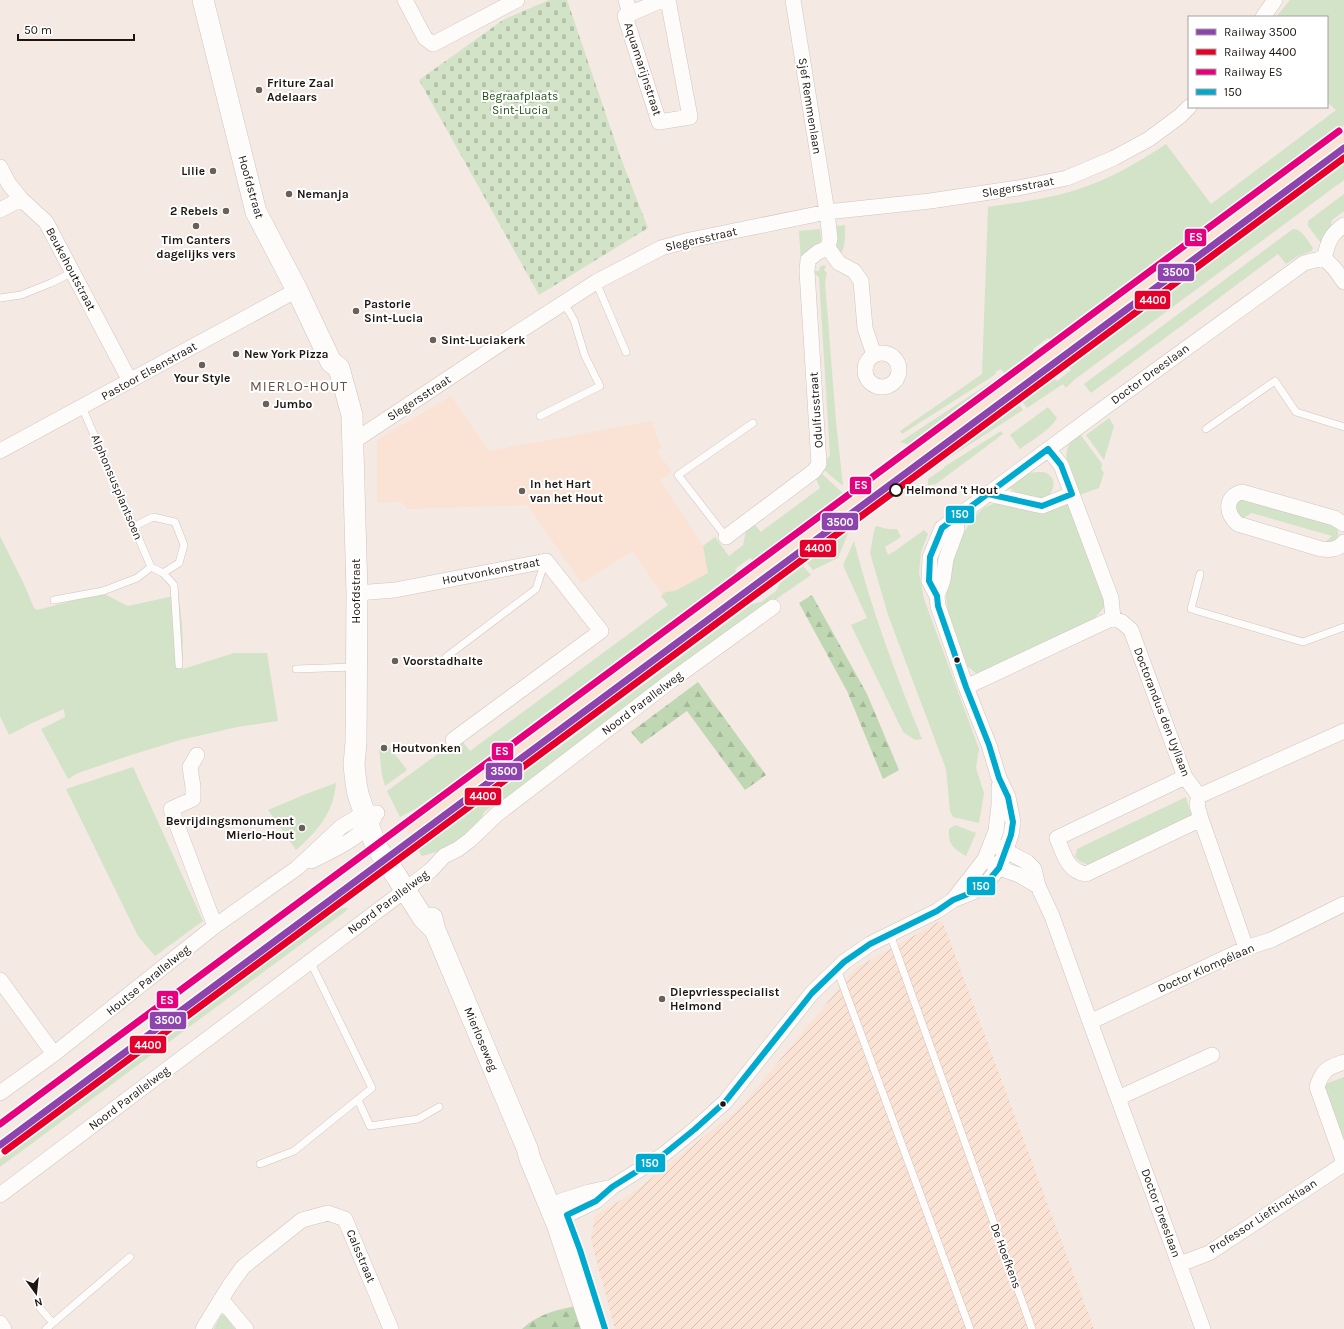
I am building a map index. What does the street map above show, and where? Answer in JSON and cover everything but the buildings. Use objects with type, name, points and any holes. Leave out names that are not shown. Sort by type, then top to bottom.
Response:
[{"type":"street","name":"Hoofdstraat","points":[[203,0],[256,212],[297,290],[331,362],[330,373],[344,419],[354,441],[357,593],[356,742],[369,791],[370,817]]},
{"type":"street","points":[[405,0],[425,38],[433,44],[517,0]]},
{"type":"street","name":"Aquamarijnstraat","points":[[662,0],[628,7],[625,16],[659,122],[690,117],[668,0]]},
{"type":"street","points":[[1264,16],[1275,0]]},
{"type":"street","name":"Sjef Remmenlaan","points":[[797,1],[827,212]]},
{"type":"street","name":"Slegersstraat","points":[[354,441],[596,282],[661,248],[690,240],[827,212],[944,199],[1018,188],[1067,178],[1114,158],[1149,139],[1180,116],[1188,107]]},
{"type":"street","name":"Beukehoutstraat","points":[[0,167],[21,199],[46,222],[130,381]]},
{"type":"street","points":[[0,210],[21,199]]},
{"type":"street","points":[[827,212],[830,238],[828,248],[839,263],[854,271],[861,281],[865,328],[874,355]]},
{"type":"street","points":[[1344,225],[1334,232],[1329,240],[1324,258],[1334,268],[1344,282]]},
{"type":"street","name":"Odulfusstraat","points":[[726,537],[814,471],[819,464],[807,271],[808,260],[818,252],[828,248]]},
{"type":"street","name":"Doctor Dreeslaan","points":[[999,868],[1011,835],[1013,822],[1008,797],[966,686],[938,606],[937,596],[943,580],[946,559],[957,530],[956,519],[1048,449],[1304,263],[1324,258]]},
{"type":"street","name":"Pastoor Elsenstraat","points":[[0,451],[82,408],[297,290]]},
{"type":"street","points":[[966,686],[1113,618],[1111,598],[1062,465],[1048,449]]},
{"type":"street","points":[[1344,524],[1334,518],[1242,492],[1237,493],[1232,498],[1228,509],[1229,515],[1238,524],[1321,549],[1329,550],[1337,548],[1344,542]]},
{"type":"street","points":[[988,494],[1042,506],[1072,494]]},
{"type":"street","name":"Houtvonkenstraat","points":[[357,593],[395,590],[546,561],[601,631],[453,740]]},
{"type":"street","name":"Noord Parallelweg","points":[[0,1195],[431,870],[444,856],[458,849],[470,840],[496,815],[672,680],[773,607]]},
{"type":"street","name":"Doctorandus den Uyllaan","points":[[1113,618],[1122,622],[1131,630],[1185,777],[1199,796]]},
{"type":"street","points":[[1246,948],[1201,819],[1197,805],[1199,796],[1344,731]]},
{"type":"street","points":[[197,755],[190,767],[193,799],[171,809],[216,926]]},
{"type":"street","points":[[1185,777],[1057,838],[1070,866],[1080,873],[1086,874],[1201,819]]},
{"type":"street","name":"Doctor Dreeslaan","points":[[985,859],[996,831],[1000,778]]},
{"type":"street","name":"Mierloseweg","points":[[370,817],[385,832],[409,886],[430,908],[435,930],[527,1148],[530,1159],[560,1210],[580,1250],[605,1329]]},
{"type":"street","name":"Houtse Parallelweg","points":[[0,1093],[54,1054],[216,926],[297,868],[341,827],[370,817]]},
{"type":"street","name":"Doctor Dreeslaan","points":[[991,843],[1027,862],[1034,869],[1038,886],[1052,916],[1203,1329]]},
{"type":"street","points":[[953,900],[985,859],[999,868],[1019,875],[1038,886]]},
{"type":"street","points":[[560,1210],[596,1201],[612,1187],[663,1155],[695,1129],[725,1102],[812,993],[844,962],[870,944],[937,911],[953,900],[973,892],[988,881],[999,868]]},
{"type":"street","name":"Doctor Klompélaan","points":[[1090,1022],[1246,948],[1271,940],[1344,904]]},
{"type":"street","points":[[0,980],[54,1054]]},
{"type":"street","points":[[1118,1098],[1212,1055]]},
{"type":"street","name":"Professor Lieftincklaan","points":[[1180,1264],[1209,1253],[1344,1163],[1317,1087],[1321,1075],[1330,1067],[1344,1062]]},
{"type":"street","name":"Mierloseweg","points":[[560,1210],[592,1329]]},
{"type":"street","name":"Calsstraat","points":[[202,1329],[243,1267],[302,1220],[328,1213],[345,1219],[391,1329]]},
{"type":"street","points":[[221,1299],[246,1329]]},
{"type":"street","points":[[0,1323],[4,1329]]},
{"type":"lane","points":[[0,298],[21,295],[73,272]]},
{"type":"lane","points":[[596,282],[626,352]]},
{"type":"lane","points":[[540,416],[600,386],[585,356],[574,320],[564,303]]},
{"type":"lane","points":[[1206,428],[1275,381],[1296,412],[1344,427]]},
{"type":"lane","name":"Alphonsusplantsoen","points":[[82,408],[102,450],[151,567]]},
{"type":"lane","points":[[726,537],[678,475],[753,423]]},
{"type":"lane","points":[[133,526],[153,517],[175,522],[184,545],[179,563],[162,573]]},
{"type":"lane","points":[[446,657],[536,589],[546,561]]},
{"type":"lane","points":[[54,600],[103,591],[137,578],[151,567],[162,573],[174,585],[179,665]]},
{"type":"lane","points":[[1200,574],[1191,609],[1303,642],[1344,627]]},
{"type":"lane","points":[[296,669],[356,667]]},
{"type":"lane","name":"De Hoefkens","points":[[890,934],[1032,1329]]},
{"type":"lane","points":[[260,1164],[294,1151],[372,1088],[310,961]]},
{"type":"lane","points":[[837,968],[970,1329]]},
{"type":"lane","points":[[358,1100],[370,1126],[418,1119],[439,1107]]},
{"type":"lane","points":[[46,1329],[130,1257]]},
{"type":"lane","points":[[40,1308],[53,1323]]},
{"type":"shaded area","points":[[1344,125],[1344,157],[1111,331],[1108,328],[548,743],[550,747],[478,801],[470,804],[415,845],[403,822],[430,808],[529,736],[532,730],[536,727],[539,730],[1098,315],[1094,310]]},
{"type":"shaded area","name":"In het Hart van het Hout","points":[[451,396],[489,451],[652,421],[661,448],[657,452],[672,472],[660,480],[703,546],[708,573],[675,591],[666,592],[663,595],[632,551],[582,583],[527,505],[408,509],[401,502],[377,503],[377,440]]},
{"type":"shaded area","points":[[942,920],[1094,1329],[615,1329],[591,1240],[595,1216],[634,1192],[740,1108],[856,968]]},
{"type":"green space","name":"Begraafplaats Sint-Lucia","points":[[549,0],[567,0],[620,156],[648,228],[539,295],[419,80],[503,20]]},
{"type":"green space","points":[[1290,0],[1344,0],[1344,125],[1098,308],[1093,309],[1051,340],[1048,338],[1033,349],[1034,352],[1005,374],[1001,369],[995,372],[996,374],[902,434],[900,431],[982,374],[988,207],[1039,199],[1078,189],[1120,172],[1166,144],[1211,204],[1336,110],[1328,103],[1328,16],[1277,16]]},
{"type":"green space","points":[[1344,157],[1344,180],[1074,380],[1066,388],[1063,384],[1027,408],[1022,401],[1054,377],[1057,381],[1071,370],[1069,367],[1113,334],[1111,332],[1136,311]]},
{"type":"green space","points":[[1344,194],[1344,211],[1332,220],[1331,226],[1321,243],[1308,226],[1308,221]]},
{"type":"green space","points":[[845,225],[844,245],[840,254],[836,244],[836,226]]},
{"type":"green space","points":[[820,229],[821,241],[806,253],[801,264],[799,231]]},
{"type":"green space","points":[[1293,229],[1299,231],[1304,236],[1313,248],[1312,251],[1298,256],[1286,264],[1278,254],[1091,393],[1084,384]]},
{"type":"green space","points":[[824,265],[826,266],[824,270],[827,273],[825,282],[836,422],[843,486],[824,470],[826,460],[830,456],[819,277],[814,273],[814,271],[819,271],[820,267]]},
{"type":"green space","points":[[1000,376],[1001,377],[910,445],[900,442]]},
{"type":"green space","points":[[1019,404],[1023,410],[941,463],[940,461]]},
{"type":"green space","points":[[1048,407],[1057,418],[1054,423],[1020,449],[1010,435]]},
{"type":"green space","points":[[1109,418],[1114,426],[1104,460],[1086,435]]},
{"type":"green space","points":[[1001,431],[1003,434],[936,484],[928,485],[928,479],[944,467]]},
{"type":"green space","points":[[1080,434],[1102,464],[1101,469],[1104,473],[1099,488],[1079,495],[1069,470],[1066,457],[1069,445]]},
{"type":"green space","points":[[1028,473],[1047,473],[1053,481],[1053,489],[1051,493],[1044,499],[1033,499],[1008,488]]},
{"type":"green space","points":[[822,474],[844,494],[753,561],[750,558],[735,569],[737,573],[534,724],[417,808],[400,817],[387,791],[457,740],[463,742],[470,751],[668,605],[661,596],[666,592],[675,591],[708,573],[703,546],[715,537],[729,556],[743,545],[746,531],[752,526],[756,526],[761,532],[820,488],[816,479]]},
{"type":"green space","points":[[1242,498],[1336,526],[1338,536],[1335,542],[1322,545],[1332,536],[1252,513],[1240,520],[1236,514],[1236,505]]},
{"type":"green space","points":[[993,504],[1048,510],[1070,504],[1106,605],[1093,620],[977,674],[967,666],[948,614],[945,589],[958,542],[974,517],[985,507]]},
{"type":"green space","points":[[876,526],[888,529],[897,529],[901,537],[885,547],[888,555],[924,530],[928,534],[921,552],[919,573],[924,599],[979,749],[976,768],[984,793],[979,823],[953,817],[950,811],[946,769],[888,615],[870,553]]},
{"type":"green space","points":[[849,531],[838,558],[813,570],[807,563]]},
{"type":"green space","points":[[0,536],[34,608],[37,610],[102,593],[128,606],[178,595],[182,623],[183,669],[234,653],[267,653],[278,721],[237,727],[180,740],[78,773],[68,779],[41,729],[65,717],[64,709],[9,735],[0,716]]},
{"type":"green space","points":[[854,541],[868,592],[885,642],[922,739],[915,740],[903,732],[851,625],[867,618],[843,565]]},
{"type":"green space","points":[[803,566],[811,575],[750,617],[508,798],[503,798],[484,812],[475,827],[459,840],[440,850],[422,856],[415,845],[470,804],[478,801],[550,747],[554,751],[752,604],[761,602],[776,591],[780,583]]},
{"type":"green space","points":[[812,595],[867,694],[899,770],[883,779],[847,691],[799,603]]},
{"type":"green space","points":[[698,682],[766,775],[745,790],[687,711],[641,744],[631,732]]},
{"type":"green space","points":[[386,743],[407,770],[385,786],[382,775],[379,748]]},
{"type":"green space","points":[[133,767],[203,921],[155,956],[138,936],[66,789]]},
{"type":"green space","points":[[336,783],[332,803],[323,821],[311,836],[296,850],[268,810]]},
{"type":"green space","points":[[1186,797],[1193,821],[1089,865],[1081,862],[1075,857],[1077,849]]},
{"type":"green space","points":[[955,825],[976,833],[966,856],[952,846],[949,839],[949,829]]},
{"type":"green space","points":[[338,908],[348,908],[346,911],[0,1167],[0,1159]]},
{"type":"green space","points":[[1344,1077],[1344,1151],[1320,1086]]},
{"type":"green space","points":[[576,1306],[582,1329],[522,1329],[541,1316],[554,1311]]},
{"type":"green space","points":[[221,1315],[224,1315],[235,1329],[214,1329]]},
{"type":"rail line","name":"ES","points":[[0,1124],[1339,131]]},
{"type":"rail line","name":"3500","points":[[0,1145],[1344,148]]},
{"type":"rail line","name":"4400","points":[[5,1151],[1344,158]]},
{"type":"transit line","name":"150","points":[[605,1329],[580,1250],[567,1215],[596,1201],[612,1187],[663,1155],[725,1102],[812,993],[844,962],[870,944],[937,911],[953,900],[973,892],[988,881],[999,868],[1011,835],[1013,822],[1008,797],[999,778],[989,745],[966,687],[938,606],[937,596],[929,581],[930,557],[942,528],[1048,449],[1061,465],[1072,494],[1042,506],[988,494]]},
{"type":"place","name":"Friture Zaal Adelaars","points":[[259,90]]},
{"type":"place","name":"Lilie","points":[[213,171]]},
{"type":"place","name":"Nemanja","points":[[289,194]]},
{"type":"place","name":"2 Rebels","points":[[226,211]]},
{"type":"place","name":"Tim Canters dagelijks vers","points":[[196,226]]},
{"type":"place","name":"Pastorie Sint-Lucia","points":[[356,311]]},
{"type":"place","name":"Sint-Luciakerk","points":[[433,340]]},
{"type":"place","name":"New York Pizza","points":[[236,354]]},
{"type":"place","name":"Your Style","points":[[202,365]]},
{"type":"place","name":"Jumbo","points":[[266,404]]},
{"type":"place","name":"Helmond 't Hout","points":[[896,490]]},
{"type":"place","name":"In het Hart van het Hout","points":[[522,491]]},
{"type":"place","name":"Voorstadhalte","points":[[395,661]]},
{"type":"place","name":"Houtvonken","points":[[384,748]]},
{"type":"place","name":"Bevrijdingsmonument Mierlo-Hout","points":[[302,828]]},
{"type":"place","name":"Diepvriesspecialist Helmond","points":[[662,999]]},
{"type":"district","name":"MIERLO-HOUT","points":[[299,386]]}]
